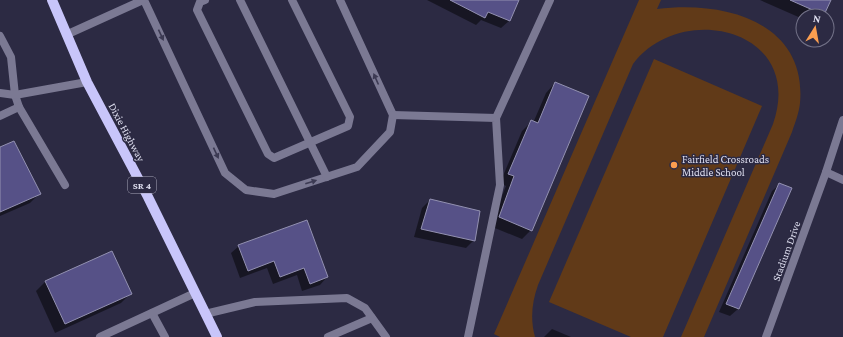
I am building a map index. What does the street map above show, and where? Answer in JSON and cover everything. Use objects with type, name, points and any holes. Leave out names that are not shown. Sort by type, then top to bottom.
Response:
[{"type":"main road","name":"Dixie Highway","points":[[52,0],[68,34],[87,82],[148,197],[217,337]]},
{"type":"street","points":[[68,34],[144,0],[225,173],[246,190],[274,194],[356,167],[390,132],[393,114],[340,0]]},
{"type":"street","points":[[205,0],[200,2],[197,10],[268,154],[274,158],[348,126],[350,117],[292,0]]},
{"type":"street","points":[[240,0],[327,177]]},
{"type":"street","points":[[468,337],[500,185],[496,118],[550,0]]},
{"type":"street","points":[[0,36],[11,57],[14,95],[19,107],[65,185]]},
{"type":"street","points":[[0,94],[14,95],[87,82]]},
{"type":"street","points":[[0,116],[19,107]]},
{"type":"street","points":[[393,114],[496,118]]},
{"type":"street","name":"Stadium Drive","points":[[766,337],[826,172],[843,120]]},
{"type":"street","points":[[826,172],[843,180]]},
{"type":"street","points":[[100,337],[195,293]]},
{"type":"street","points":[[205,314],[256,302],[347,298],[365,308],[386,337]]},
{"type":"street","points":[[152,313],[165,337]]},
{"type":"street","points":[[328,337],[372,318]]},
{"type":"shaded area","points":[[639,0],[661,0],[657,9],[683,7],[709,9],[734,14],[757,23],[776,36],[790,53],[799,76],[800,103],[792,132],[704,337],[681,337],[773,124],[778,92],[772,66],[756,46],[733,34],[707,30],[680,33],[654,44],[633,64],[538,285],[532,311],[535,337],[500,337],[494,334]]},
{"type":"shaded area","points":[[654,59],[762,106],[663,337],[631,337],[549,302]]},
{"type":"building","points":[[450,0],[519,0],[510,21],[488,12],[485,18]]},
{"type":"building","points":[[790,0],[831,0],[827,8],[808,8]]},
{"type":"building","points":[[555,82],[589,96],[532,231],[499,217],[514,176],[508,174],[531,120],[538,123]]},
{"type":"building","points":[[14,141],[41,194],[0,212],[0,147]]},
{"type":"building","points":[[779,183],[792,188],[739,309],[726,304]]},
{"type":"building","points":[[430,199],[480,211],[475,241],[421,229]]},
{"type":"building","points":[[307,220],[328,277],[310,284],[304,268],[280,277],[274,261],[248,271],[238,245]]},
{"type":"building","points":[[112,251],[132,294],[65,324],[45,281]]},
{"type":"place","name":"Fairfield Crossroads Middle School","points":[[674,165]]}]
